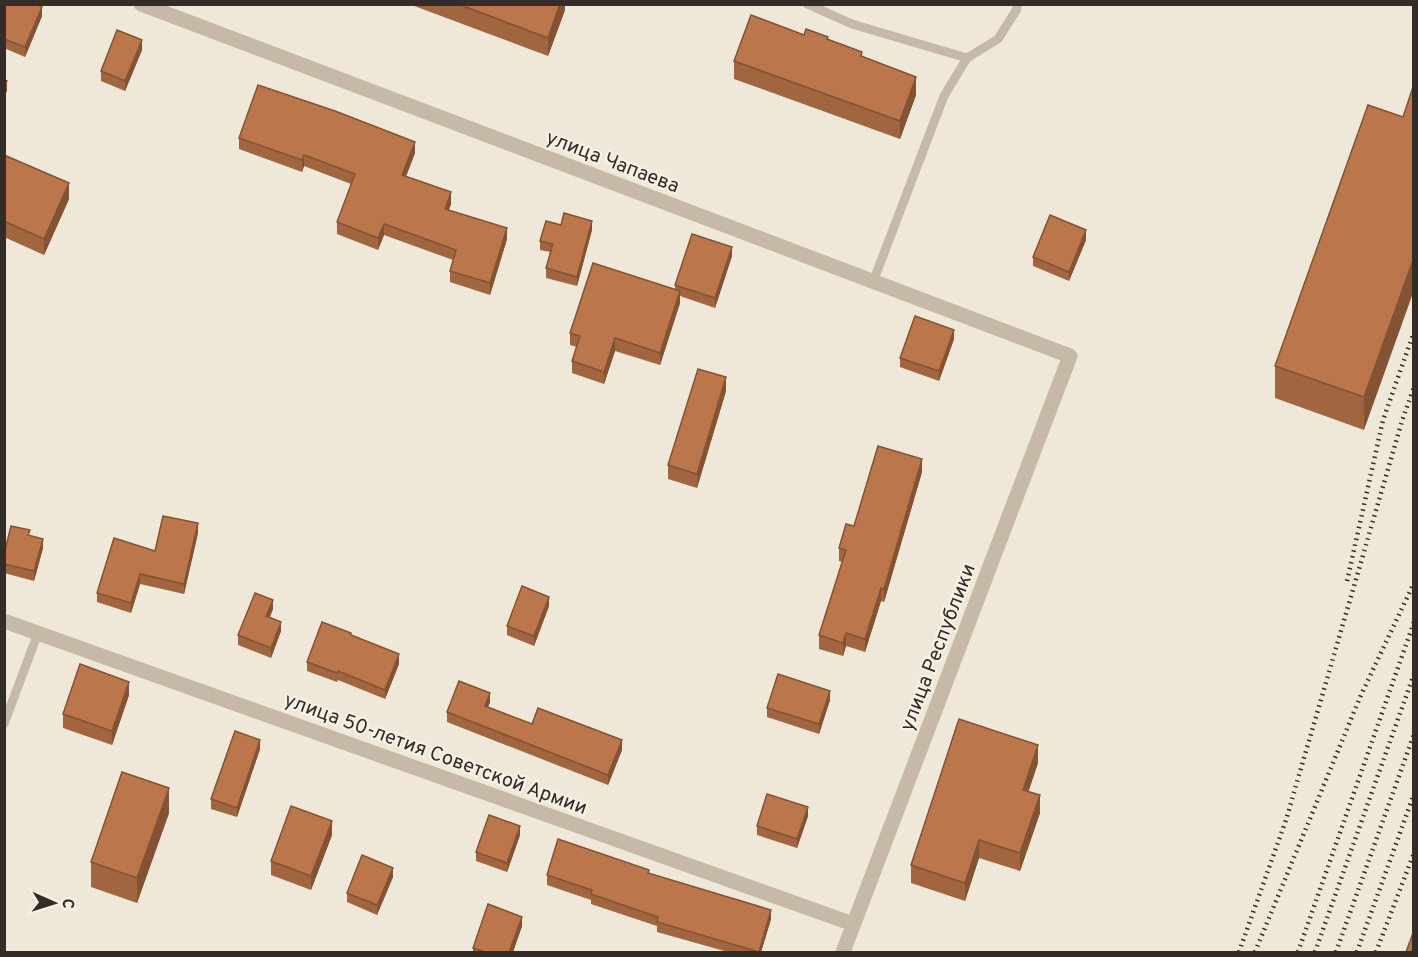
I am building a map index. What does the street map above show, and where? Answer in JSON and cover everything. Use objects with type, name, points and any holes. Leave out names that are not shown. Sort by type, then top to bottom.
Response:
[{"type":"street","name":"улица Чапаева","points":[[141,4],[1070,356]]},
{"type":"street","name":"улица Республики","points":[[843,952],[1070,356]]},
{"type":"street","name":"улица 50-летия Советской Армии","points":[[4,621],[853,924]]},
{"type":"lane","points":[[807,4],[852,24],[967,58]]},
{"type":"lane","points":[[873,282],[944,96],[967,58],[998,39],[1017,9],[1017,4]]},
{"type":"lane","points":[[4,724],[38,633]]},
{"type":"building","points":[[4,4],[36,4],[42,7],[25,47],[4,39]]},
{"type":"building","points":[[458,4],[560,4],[548,38]]},
{"type":"building","points":[[751,15],[804,35],[806,29],[828,37],[827,39],[862,52],[861,56],[916,77],[900,121],[734,61]]},
{"type":"building","points":[[117,30],[142,40],[125,81],[101,71]]},
{"type":"building","points":[[258,85],[335,111],[415,142],[402,175],[451,192],[445,209],[507,228],[490,283],[450,271],[456,250],[384,224],[378,238],[337,222],[355,174],[304,155],[302,160],[239,138]]},
{"type":"building","points":[[1413,87],[1413,260],[1364,397],[1275,366],[1368,105],[1403,117]]},
{"type":"building","points":[[4,155],[69,183],[44,239],[4,221]]},
{"type":"building","points":[[564,213],[592,221],[577,277],[546,268],[553,244],[540,241],[546,221],[561,225]]},
{"type":"building","points":[[1050,215],[1086,230],[1069,272],[1033,257]]},
{"type":"building","points":[[692,234],[732,247],[715,298],[675,285]]},
{"type":"building","points":[[593,263],[680,291],[660,353],[615,338],[604,372],[572,361],[580,336],[570,333]]},
{"type":"building","points":[[915,316],[954,330],[939,371],[900,358]]},
{"type":"building","points":[[698,369],[726,377],[697,474],[668,465]]},
{"type":"building","points":[[878,446],[922,459],[884,589],[881,588],[865,639],[846,633],[843,643],[819,635],[846,550],[839,548],[846,524],[854,526]]},
{"type":"building","points":[[163,516],[198,523],[184,584],[140,574],[131,603],[97,593],[114,538],[155,551]]},
{"type":"building","points":[[11,526],[30,530],[28,535],[43,539],[34,571],[4,564],[4,554]]},
{"type":"building","points":[[522,586],[549,597],[534,636],[507,626]]},
{"type":"building","points":[[255,593],[273,600],[266,616],[281,622],[271,648],[238,635]]},
{"type":"building","points":[[322,622],[399,654],[385,690],[338,671],[337,673],[307,662]]},
{"type":"building","points":[[80,664],[129,682],[112,731],[63,714]]},
{"type":"building","points":[[778,674],[830,691],[819,724],[767,708]]},
{"type":"building","points":[[459,681],[490,693],[485,706],[532,724],[538,708],[622,740],[608,775],[447,712]]},
{"type":"building","points":[[959,719],[1038,745],[1023,790],[1040,795],[1020,853],[979,840],[965,883],[911,865]]},
{"type":"building","points":[[235,731],[260,740],[237,808],[211,799]]},
{"type":"building","points":[[122,772],[169,788],[137,878],[91,862]]},
{"type":"building","points":[[767,794],[808,807],[797,839],[757,826]]},
{"type":"building","points":[[291,806],[332,821],[311,876],[271,861]]},
{"type":"building","points":[[489,815],[520,826],[507,863],[476,852]]},
{"type":"building","points":[[558,839],[649,870],[648,873],[771,910],[759,952],[657,922],[658,917],[591,894],[592,890],[547,875]]},
{"type":"building","points":[[362,855],[393,868],[377,905],[347,893]]},
{"type":"building","points":[[488,904],[522,917],[509,952],[485,952],[473,948]]},
{"type":"building","points":[[1413,933],[1413,952],[1406,952]]},
{"type":"railway","points":[[1347,581],[1383,420],[1414,332]]},
{"type":"railway","points":[[1239,952],[1286,820],[1402,421],[1414,387]]},
{"type":"railway","points":[[1255,952],[1361,695],[1414,583]]},
{"type":"railway","points":[[1298,952],[1414,622]]},
{"type":"railway","points":[[1315,952],[1414,674]]},
{"type":"railway","points":[[1336,952],[1414,734]]},
{"type":"railway","points":[[1357,952],[1414,794]]},
{"type":"railway","points":[[1376,952],[1414,853]]}]
